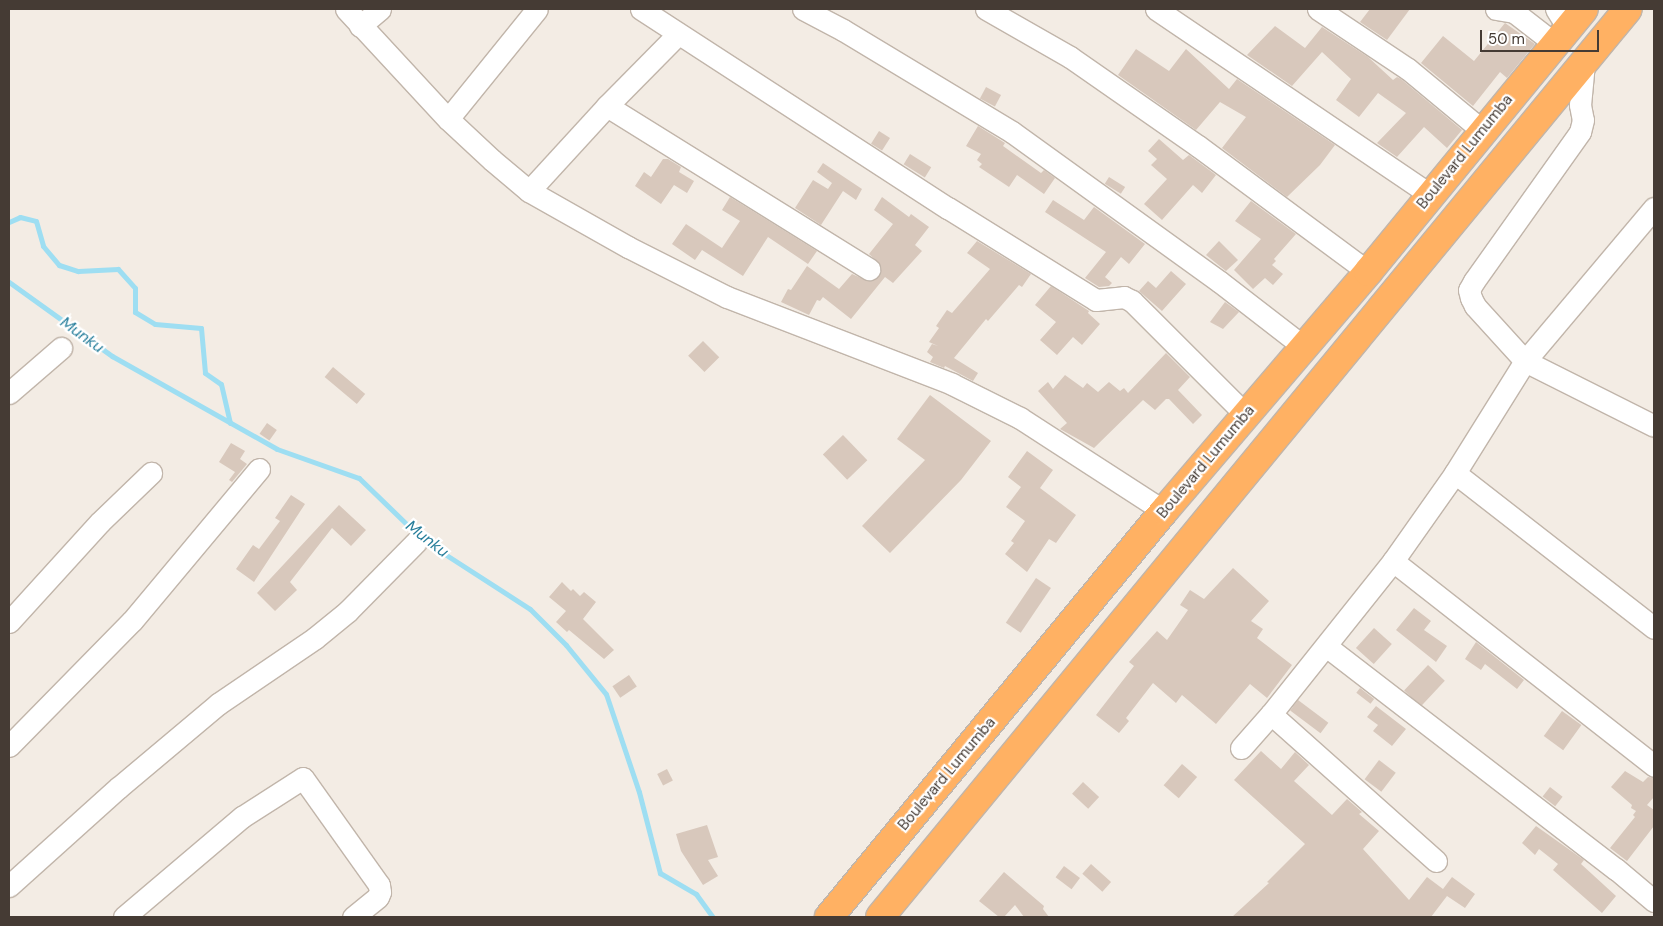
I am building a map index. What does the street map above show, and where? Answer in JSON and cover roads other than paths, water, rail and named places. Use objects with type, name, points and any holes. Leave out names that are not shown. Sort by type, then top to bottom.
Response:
[{"type":"highway","points":[[880,917],[1628,9]]},
{"type":"highway","name":"Boulevard Lumumba","points":[[829,917],[1164,511],[1368,272],[1483,131],[1565,22]]},
{"type":"street","points":[[346,9],[448,119],[492,160],[529,190],[628,247],[727,297],[952,384],[1020,418],[1164,511]]},
{"type":"street","points":[[360,26],[380,9]]},
{"type":"street","points":[[448,119],[537,9]]},
{"type":"street","points":[[641,9],[1096,300],[1124,297],[1132,302],[1246,415]]},
{"type":"street","points":[[803,9],[844,30],[1012,132],[1212,276],[1304,347]]},
{"type":"street","points":[[986,9],[1078,62],[1198,146],[1368,272]]},
{"type":"street","points":[[1156,9],[1431,195]]},
{"type":"street","points":[[1318,9],[1408,69],[1483,131]]},
{"type":"street","points":[[1496,9],[1565,22]]},
{"type":"street","points":[[529,190],[607,106],[678,34]]},
{"type":"street","points":[[1584,63],[1580,105],[1583,120],[1580,132],[1469,290],[1475,306],[1525,361],[1654,426]]},
{"type":"street","points":[[607,106],[869,269]]},
{"type":"street","points":[[1241,748],[1271,714],[1393,561],[1455,473],[1525,361],[1654,208]]},
{"type":"street","points":[[9,393],[61,348]]},
{"type":"street","points":[[9,746],[132,621],[259,469]]},
{"type":"street","points":[[9,622],[100,522],[151,473]]},
{"type":"street","points":[[1455,473],[1654,628]]},
{"type":"street","points":[[9,886],[118,788],[218,704],[315,638],[348,611],[416,542]]},
{"type":"street","points":[[1393,561],[1654,766]]},
{"type":"street","points":[[1326,646],[1616,869],[1654,901]]},
{"type":"street","points":[[1271,714],[1436,861]]},
{"type":"street","points":[[124,917],[242,817],[303,778],[379,885],[380,892],[378,897],[353,917]]},
{"type":"waterway","points":[[9,222],[20,217],[36,221],[43,246],[59,265],[78,271],[118,269],[135,288],[135,312],[155,324],[201,328],[205,373],[221,384],[230,423]]},
{"type":"waterway","name":"Munku","points":[[9,282],[112,356],[277,449],[359,478],[423,540],[530,609],[566,645],[606,694],[639,792],[660,873],[696,894],[713,917]]}]
